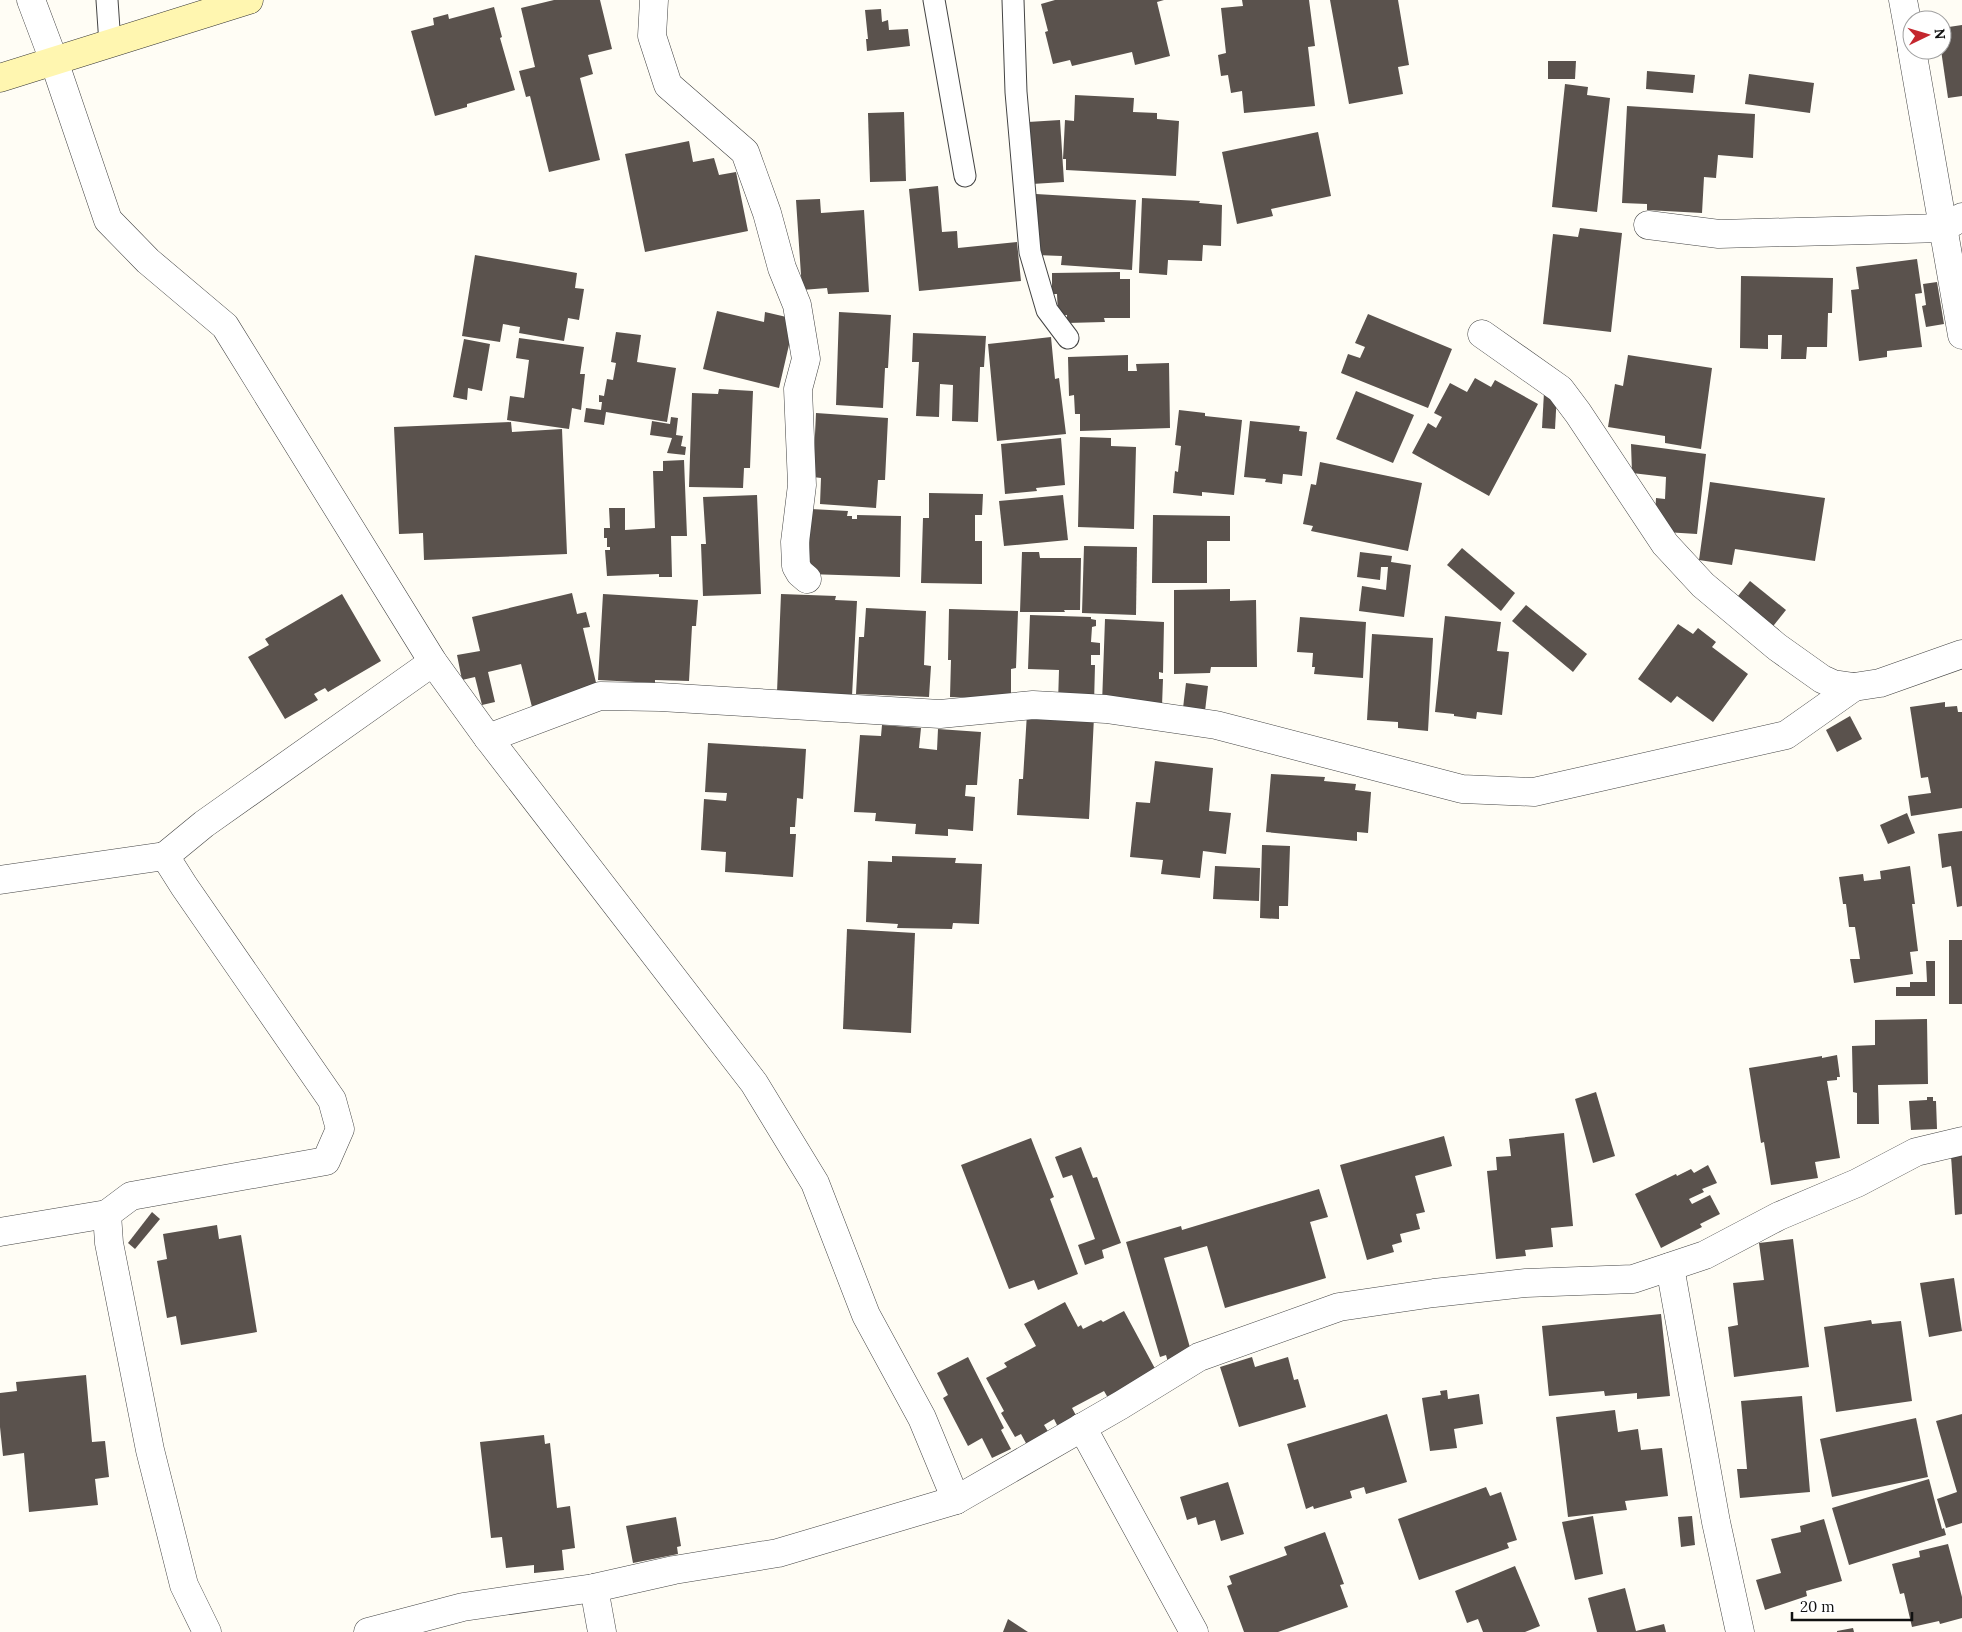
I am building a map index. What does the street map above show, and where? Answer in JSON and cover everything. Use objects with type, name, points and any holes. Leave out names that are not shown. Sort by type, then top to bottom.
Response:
[{"type":"main road","points":[[0,78],[249,0]]},
{"type":"street","points":[[31,0],[54,61],[108,220],[148,261],[225,326],[433,662],[488,738],[754,1083],[816,1183],[866,1315],[922,1418],[956,1500]]},
{"type":"street","points":[[654,0],[652,36],[668,85],[745,152],[767,213],[782,268],[798,305],[806,359],[798,389],[802,485],[795,542],[796,566],[807,579]]},
{"type":"street","points":[[1915,60],[1952,222],[1962,335]]},
{"type":"street","points":[[1648,225],[1718,234],[1952,222]]},
{"type":"street","points":[[1482,334],[1560,389],[1665,544],[1703,585],[1777,647],[1822,679],[1833,684],[1854,687],[1880,683],[1962,654]]},
{"type":"street","points":[[0,880],[165,856],[204,824],[433,662]]},
{"type":"street","points":[[488,738],[600,696],[708,699],[940,714],[1033,705],[1106,709],[1216,725],[1462,789],[1534,792],[1786,735],[1854,687]]},
{"type":"street","points":[[0,1232],[107,1214],[132,1196],[326,1161],[340,1129],[332,1100],[165,856]]},
{"type":"street","points":[[368,1632],[463,1607],[594,1588],[674,1570],[778,1553],[956,1500],[1199,1356],[1339,1307],[1434,1293],[1526,1283],[1633,1279],[1705,1255],[1779,1216],[1857,1183],[1916,1152],[1962,1141]]},
{"type":"street","points":[[107,1214],[110,1243],[150,1450],[184,1585],[207,1632]]},
{"type":"street","points":[[1670,1267],[1716,1522],[1740,1632]]},
{"type":"street","points":[[1082,1427],[1194,1632]]},
{"type":"street","points":[[594,1588],[602,1632]]},
{"type":"lane","points":[[107,0],[110,44]]},
{"type":"lane","points":[[934,0],[965,176]]},
{"type":"lane","points":[[1013,0],[1016,92],[1030,252],[1048,310],[1068,338]]},
{"type":"building","points":[[554,0],[600,0],[612,49],[588,55],[593,74],[580,78],[600,160],[549,172],[530,96],[526,97],[519,71],[535,67],[521,8]]},
{"type":"building","points":[[1055,0],[1164,0],[1157,2],[1170,56],[1135,65],[1132,52],[1072,66],[1070,60],[1053,64],[1045,32],[1048,31],[1041,4]]},
{"type":"building","points":[[1242,0],[1309,0],[1315,46],[1308,47],[1315,106],[1244,113],[1242,91],[1231,93],[1228,75],[1221,76],[1218,55],[1226,53],[1221,8],[1243,6]]},
{"type":"building","points":[[1330,0],[1398,0],[1409,65],[1398,67],[1403,94],[1349,104]]},
{"type":"building","points":[[494,7],[502,37],[500,38],[515,90],[467,104],[467,107],[435,116],[411,31],[434,25],[433,18],[448,14],[449,19]]},
{"type":"building","points":[[881,9],[882,22],[888,20],[889,30],[908,29],[910,46],[867,51],[866,39],[868,39],[865,10]]},
{"type":"building","points":[[1962,25],[1962,96],[1948,98],[1942,60],[1952,60],[1952,26]]},
{"type":"building","points":[[1548,61],[1576,61],[1575,79],[1548,79]]},
{"type":"building","points":[[1647,71],[1695,75],[1693,93],[1646,89]]},
{"type":"building","points":[[1749,74],[1814,83],[1810,113],[1745,104]]},
{"type":"building","points":[[1565,84],[1588,87],[1587,95],[1610,98],[1597,212],[1552,207]]},
{"type":"building","points":[[1075,95],[1134,98],[1133,112],[1157,113],[1157,119],[1179,121],[1176,176],[1066,170],[1066,159],[1063,159],[1065,120],[1074,121]]},
{"type":"building","points":[[1627,106],[1755,114],[1753,158],[1718,155],[1716,178],[1704,177],[1702,213],[1647,210],[1647,204],[1622,203]]},
{"type":"building","points":[[904,112],[906,181],[870,182],[868,113]]},
{"type":"building","points":[[1060,120],[1064,182],[1032,184],[1028,122]]},
{"type":"building","points":[[1318,132],[1331,196],[1271,209],[1273,216],[1237,224],[1222,152]]},
{"type":"building","points":[[689,141],[693,162],[714,158],[719,175],[736,172],[748,231],[645,252],[625,154]]},
{"type":"building","points":[[938,186],[942,232],[957,231],[958,248],[1017,242],[1021,281],[919,291],[909,189]]},
{"type":"building","points":[[1036,194],[1136,200],[1132,270],[1061,265],[1062,256],[1036,255],[1033,226]]},
{"type":"building","points":[[1142,198],[1200,201],[1199,203],[1222,205],[1221,246],[1203,245],[1202,261],[1168,260],[1167,275],[1139,273]]},
{"type":"building","points":[[820,199],[821,213],[864,210],[869,292],[828,294],[827,288],[802,290],[796,200]]},
{"type":"building","points":[[1580,228],[1622,233],[1611,332],[1543,324],[1553,234],[1578,237]]},
{"type":"building","points":[[475,255],[577,273],[575,288],[584,289],[579,320],[568,318],[564,341],[519,333],[520,327],[503,324],[500,342],[462,336]]},
{"type":"building","points":[[1917,259],[1922,293],[1915,294],[1922,347],[1887,351],[1887,357],[1859,361],[1851,290],[1859,289],[1856,267]]},
{"type":"building","points":[[1120,272],[1120,279],[1130,279],[1130,318],[1104,318],[1105,322],[1067,323],[1067,315],[1058,315],[1057,294],[1052,294],[1052,273]]},
{"type":"building","points":[[1741,276],[1833,278],[1832,313],[1828,313],[1827,347],[1807,347],[1806,359],[1781,359],[1782,335],[1768,335],[1768,349],[1740,348]]},
{"type":"building","points":[[1937,282],[1944,324],[1926,327],[1922,306],[1926,305],[1923,284]]},
{"type":"building","points":[[717,311],[764,322],[765,312],[795,319],[779,388],[703,369]]},
{"type":"building","points":[[839,312],[891,315],[888,368],[885,368],[883,408],[836,405]]},
{"type":"building","points":[[1368,314],[1452,349],[1428,408],[1341,373],[1348,354],[1360,358],[1365,347],[1355,343]]},
{"type":"building","points":[[616,332],[641,335],[637,362],[676,368],[667,422],[606,412],[604,425],[584,422],[586,408],[601,410],[602,402],[599,402],[599,395],[604,396],[607,379],[613,380],[616,363],[611,362]]},
{"type":"building","points":[[913,333],[986,336],[984,367],[980,367],[978,422],[952,421],[953,385],[940,384],[939,417],[916,416],[919,362],[912,362]]},
{"type":"building","points":[[1051,337],[1055,379],[1059,378],[1066,434],[997,441],[988,344]]},
{"type":"building","points":[[519,338],[584,347],[580,374],[585,374],[581,410],[572,408],[569,429],[507,420],[510,396],[524,398],[529,360],[516,358]]},
{"type":"building","points":[[464,339],[490,344],[482,391],[468,388],[467,400],[453,397]]},
{"type":"building","points":[[1128,355],[1128,371],[1137,371],[1136,364],[1169,363],[1170,428],[1080,431],[1080,414],[1075,414],[1074,395],[1069,396],[1068,357]]},
{"type":"building","points":[[1628,355],[1712,368],[1701,449],[1665,443],[1665,436],[1608,427],[1615,384],[1623,386]]},
{"type":"building","points":[[1475,378],[1491,387],[1495,380],[1538,404],[1489,496],[1412,453],[1428,423],[1436,428],[1442,417],[1434,413],[1450,383],[1467,392]]},
{"type":"building","points":[[719,389],[753,391],[750,468],[744,468],[743,488],[689,487],[692,393],[718,394]]},
{"type":"building","points":[[1356,391],[1414,415],[1393,463],[1336,439]]},
{"type":"building","points":[[1544,392],[1557,393],[1555,429],[1542,428]]},
{"type":"building","points":[[1179,410],[1205,413],[1205,416],[1242,420],[1234,495],[1202,492],[1202,496],[1173,493],[1175,471],[1178,472],[1181,446],[1175,445]]},
{"type":"building","points":[[816,413],[888,418],[885,480],[878,480],[876,508],[820,504],[821,478],[813,477]]},
{"type":"building","points":[[671,417],[678,418],[676,435],[683,436],[681,446],[686,447],[685,455],[667,453],[672,438],[650,435],[652,421],[670,424]]},
{"type":"building","points":[[1250,421],[1300,426],[1299,431],[1307,432],[1302,476],[1283,474],[1282,484],[1265,482],[1266,479],[1244,477]]},
{"type":"building","points":[[511,422],[512,432],[562,429],[567,554],[424,560],[423,533],[399,534],[394,427]]},
{"type":"building","points":[[1080,437],[1111,438],[1111,446],[1136,447],[1134,529],[1078,527]]},
{"type":"building","points":[[1061,438],[1065,485],[1036,488],[1037,491],[1005,494],[1001,444]]},
{"type":"building","points":[[1631,444],[1706,454],[1697,534],[1665,532],[1665,518],[1655,517],[1656,498],[1665,499],[1666,477],[1632,473]]},
{"type":"building","points":[[684,460],[687,536],[671,536],[672,577],[659,577],[659,574],[607,576],[605,550],[610,550],[610,547],[607,547],[607,538],[604,538],[604,528],[610,528],[609,508],[625,508],[625,530],[655,528],[653,471],[663,471],[663,461]]},
{"type":"building","points":[[1320,462],[1422,483],[1408,551],[1311,531],[1313,526],[1303,524],[1311,484],[1316,485]]},
{"type":"building","points":[[1710,482],[1825,498],[1815,561],[1735,549],[1732,565],[1699,560]]},
{"type":"building","points":[[929,493],[983,494],[982,515],[975,515],[975,541],[982,541],[982,584],[921,583],[923,518],[929,518]]},
{"type":"building","points":[[757,495],[761,594],[703,596],[701,544],[706,544],[703,497]]},
{"type":"building","points":[[1063,495],[1068,540],[1004,546],[999,501]]},
{"type":"building","points":[[811,509],[848,511],[847,516],[852,516],[852,519],[857,519],[857,515],[901,516],[900,577],[808,574]]},
{"type":"building","points":[[1153,515],[1230,516],[1230,541],[1207,541],[1207,583],[1152,583]]},
{"type":"building","points":[[1084,546],[1137,547],[1136,615],[1082,613]]},
{"type":"building","points":[[1462,548],[1515,593],[1501,611],[1447,565]]},
{"type":"building","points":[[1022,552],[1039,552],[1040,558],[1081,558],[1080,610],[1020,612]]},
{"type":"building","points":[[1360,552],[1392,556],[1391,562],[1411,565],[1404,617],[1359,611],[1362,586],[1386,590],[1388,567],[1381,567],[1380,580],[1357,577]]},
{"type":"building","points":[[1750,581],[1786,610],[1770,630],[1734,601]]},
{"type":"building","points":[[1230,589],[1230,601],[1256,600],[1257,667],[1211,667],[1210,673],[1174,674],[1174,590]]},
{"type":"building","points":[[572,593],[577,614],[586,612],[590,627],[583,628],[598,691],[532,707],[521,664],[488,672],[495,702],[482,705],[475,677],[462,680],[457,655],[480,651],[472,617]]},
{"type":"building","points":[[342,594],[381,661],[328,692],[325,688],[314,694],[318,700],[285,719],[248,657],[269,645],[265,639]]},
{"type":"building","points":[[603,594],[698,600],[696,626],[692,626],[689,681],[655,680],[655,683],[598,680]]},
{"type":"building","points":[[781,594],[836,596],[835,600],[857,601],[852,696],[777,692]]},
{"type":"building","points":[[1526,605],[1587,654],[1573,672],[1512,621]]},
{"type":"building","points":[[866,608],[926,611],[924,665],[931,666],[929,697],[856,694],[859,637],[864,637]]},
{"type":"building","points":[[949,609],[1018,611],[1016,668],[1011,669],[1011,699],[950,697],[951,660],[948,660]]},
{"type":"building","points":[[1030,615],[1091,617],[1091,619],[1096,620],[1096,626],[1092,627],[1091,642],[1100,643],[1100,655],[1091,655],[1091,665],[1095,665],[1094,704],[1058,703],[1059,670],[1028,669]]},
{"type":"building","points":[[1445,616],[1501,622],[1497,651],[1509,652],[1502,715],[1477,712],[1476,719],[1435,712]]},
{"type":"building","points":[[1300,617],[1366,622],[1363,678],[1314,674],[1315,667],[1312,667],[1313,653],[1297,652]]},
{"type":"building","points":[[1105,619],[1164,622],[1163,673],[1159,672],[1159,679],[1163,679],[1162,706],[1102,704]]},
{"type":"building","points":[[1678,624],[1693,634],[1698,628],[1716,642],[1712,647],[1748,674],[1713,722],[1677,696],[1671,703],[1638,679]]},
{"type":"building","points":[[1372,634],[1433,638],[1428,731],[1398,728],[1398,722],[1367,720]]},
{"type":"building","points":[[1186,683],[1208,686],[1205,711],[1183,708]]},
{"type":"building","points":[[1945,702],[1945,707],[1957,706],[1958,712],[1962,712],[1962,808],[1911,816],[1908,796],[1931,793],[1928,777],[1921,778],[1910,707]]},
{"type":"building","points":[[1027,713],[1094,717],[1089,819],[1017,815],[1019,779],[1023,779]]},
{"type":"building","points":[[1850,716],[1862,739],[1837,752],[1826,730]]},
{"type":"building","points":[[882,725],[921,728],[919,748],[937,750],[938,729],[981,732],[977,785],[966,785],[965,796],[975,797],[973,831],[948,829],[948,836],[915,834],[916,824],[875,821],[876,813],[854,812],[860,735],[881,736]]},
{"type":"building","points":[[708,743],[806,749],[803,799],[797,798],[795,827],[790,827],[790,834],[796,834],[793,877],[725,872],[726,852],[701,850],[704,799],[726,801],[727,793],[705,792]]},
{"type":"building","points":[[1155,761],[1213,768],[1209,811],[1231,813],[1226,854],[1203,851],[1200,878],[1161,874],[1163,860],[1130,857],[1136,802],[1150,803]]},
{"type":"building","points":[[1271,774],[1325,777],[1324,781],[1356,784],[1355,790],[1371,792],[1368,833],[1357,832],[1357,841],[1266,832]]},
{"type":"building","points":[[1907,813],[1915,833],[1888,844],[1880,825]]},
{"type":"building","points":[[1962,831],[1962,906],[1957,907],[1951,866],[1942,868],[1938,834]]},
{"type":"building","points":[[1262,845],[1290,846],[1288,906],[1279,906],[1279,919],[1260,918]]},
{"type":"building","points":[[892,856],[956,858],[955,863],[982,864],[979,924],[953,923],[952,929],[897,928],[898,924],[866,922],[868,861],[892,862]]},
{"type":"building","points":[[1215,866],[1260,868],[1259,901],[1213,899]]},
{"type":"building","points":[[1910,866],[1915,904],[1912,904],[1918,951],[1910,952],[1913,974],[1854,983],[1850,959],[1860,959],[1855,927],[1849,927],[1846,904],[1843,904],[1839,877],[1863,874],[1864,881],[1881,879],[1880,871]]},
{"type":"building","points":[[847,929],[915,933],[911,1033],[843,1029]]},
{"type":"building","points":[[1949,940],[1962,940],[1962,1004],[1949,1004]]},
{"type":"building","points":[[1926,961],[1935,961],[1935,996],[1896,996],[1896,987],[1910,987],[1910,982],[1927,982]]},
{"type":"building","points":[[1927,1019],[1928,1084],[1878,1085],[1879,1124],[1857,1124],[1857,1093],[1853,1092],[1852,1046],[1875,1045],[1875,1020]]},
{"type":"building","points":[[1837,1055],[1840,1077],[1837,1077],[1837,1080],[1827,1081],[1840,1158],[1815,1162],[1818,1178],[1771,1185],[1764,1142],[1761,1143],[1749,1068]]},
{"type":"building","points":[[1596,1092],[1615,1156],[1593,1163],[1575,1099]]},
{"type":"building","points":[[1927,1097],[1933,1097],[1933,1101],[1936,1101],[1937,1129],[1911,1130],[1909,1101],[1927,1100]]},
{"type":"building","points":[[1564,1133],[1573,1226],[1551,1228],[1553,1247],[1525,1250],[1526,1256],[1496,1259],[1487,1171],[1497,1170],[1496,1157],[1511,1156],[1509,1139]]},
{"type":"building","points":[[1444,1136],[1452,1166],[1415,1176],[1425,1212],[1416,1214],[1420,1229],[1400,1234],[1402,1242],[1392,1245],[1394,1252],[1367,1260],[1340,1165]]},
{"type":"building","points":[[1031,1138],[1054,1197],[1050,1199],[1078,1274],[1038,1290],[1034,1280],[1009,1289],[961,1165]]},
{"type":"building","points":[[1081,1147],[1093,1178],[1097,1177],[1121,1243],[1102,1250],[1104,1258],[1085,1265],[1078,1245],[1095,1239],[1072,1175],[1063,1178],[1055,1157]]},
{"type":"building","points":[[1962,1155],[1962,1214],[1955,1215],[1951,1156]]},
{"type":"building","points":[[1708,1165],[1717,1183],[1702,1189],[1704,1192],[1689,1199],[1692,1204],[1710,1195],[1720,1214],[1700,1224],[1702,1227],[1661,1248],[1635,1194],[1676,1174],[1677,1176],[1691,1169],[1694,1173]]},
{"type":"building","points":[[1319,1189],[1328,1217],[1310,1222],[1326,1278],[1225,1308],[1207,1246],[1164,1258],[1191,1351],[1169,1366],[1166,1355],[1160,1357],[1126,1242],[1181,1226],[1182,1230]]},
{"type":"building","points":[[152,1212],[160,1219],[135,1249],[128,1243]]},
{"type":"building","points":[[217,1225],[219,1239],[241,1235],[257,1332],[181,1345],[176,1316],[167,1318],[157,1261],[167,1259],[163,1234]]},
{"type":"building","points":[[1793,1239],[1809,1367],[1734,1377],[1728,1327],[1738,1325],[1733,1283],[1764,1280],[1759,1243]]},
{"type":"building","points":[[1954,1278],[1962,1331],[1929,1337],[1920,1283]]},
{"type":"building","points":[[1065,1302],[1078,1327],[1081,1325],[1083,1329],[1101,1320],[1103,1322],[1124,1311],[1159,1376],[1111,1403],[1104,1391],[1072,1408],[1078,1419],[1059,1429],[1054,1419],[1044,1425],[1049,1433],[1027,1445],[1021,1434],[1015,1437],[1001,1413],[1004,1411],[986,1378],[1007,1367],[1004,1363],[1036,1346],[1024,1324]]},
{"type":"building","points":[[1661,1314],[1670,1396],[1637,1399],[1637,1393],[1605,1396],[1604,1391],[1549,1396],[1542,1326]]},
{"type":"building","points":[[1871,1320],[1872,1324],[1901,1321],[1912,1401],[1836,1412],[1824,1327]]},
{"type":"building","points":[[968,1357],[1004,1428],[1001,1430],[1011,1449],[992,1458],[982,1438],[968,1446],[943,1398],[948,1395],[937,1373]]},
{"type":"building","points":[[1252,1357],[1255,1367],[1288,1357],[1294,1380],[1298,1379],[1306,1407],[1239,1427],[1220,1367]]},
{"type":"building","points":[[86,1375],[92,1442],[105,1441],[109,1477],[95,1479],[98,1505],[29,1512],[24,1453],[3,1456],[0,1427],[0,1393],[17,1391],[16,1382]]},
{"type":"building","points":[[1447,1390],[1448,1399],[1479,1394],[1483,1424],[1454,1429],[1457,1448],[1430,1451],[1422,1398],[1441,1395],[1440,1391]]},
{"type":"building","points":[[1802,1396],[1810,1492],[1740,1498],[1737,1469],[1747,1469],[1741,1401]]},
{"type":"building","points":[[1615,1410],[1618,1432],[1638,1429],[1641,1450],[1662,1448],[1668,1496],[1625,1501],[1627,1510],[1568,1517],[1556,1417]]},
{"type":"building","points":[[1387,1414],[1407,1482],[1366,1494],[1364,1487],[1350,1491],[1352,1498],[1314,1509],[1313,1506],[1306,1509],[1287,1444]]},
{"type":"building","points":[[1962,1414],[1962,1523],[1946,1528],[1937,1499],[1957,1492],[1936,1421]]},
{"type":"building","points":[[1916,1418],[1928,1477],[1832,1497],[1820,1439]]},
{"type":"building","points":[[544,1435],[545,1444],[550,1443],[557,1508],[570,1506],[575,1548],[562,1550],[564,1570],[534,1573],[534,1565],[506,1568],[502,1537],[491,1538],[480,1442]]},
{"type":"building","points":[[1929,1479],[1942,1529],[1944,1528],[1946,1535],[1849,1565],[1832,1508]]},
{"type":"building","points":[[1228,1482],[1244,1534],[1221,1541],[1215,1520],[1198,1525],[1196,1517],[1187,1520],[1180,1497]]},
{"type":"building","points":[[1486,1487],[1490,1496],[1501,1492],[1517,1540],[1507,1543],[1509,1548],[1419,1580],[1398,1519]]},
{"type":"building","points":[[1593,1516],[1603,1574],[1575,1580],[1562,1522]]},
{"type":"building","points":[[1692,1516],[1695,1545],[1681,1547],[1678,1517]]},
{"type":"building","points":[[676,1517],[681,1546],[677,1547],[678,1554],[633,1563],[626,1526]]},
{"type":"building","points":[[1824,1519],[1842,1581],[1806,1591],[1807,1596],[1765,1610],[1756,1580],[1781,1573],[1771,1539],[1801,1532],[1800,1526]]},
{"type":"building","points":[[1325,1532],[1344,1584],[1340,1585],[1348,1607],[1278,1632],[1244,1632],[1227,1586],[1232,1584],[1229,1576],[1287,1555],[1284,1547]]},
{"type":"building","points":[[1948,1544],[1962,1597],[1962,1618],[1940,1624],[1939,1621],[1912,1627],[1904,1593],[1900,1594],[1892,1564],[1920,1557],[1919,1551]]},
{"type":"building","points":[[1515,1566],[1540,1626],[1525,1632],[1483,1632],[1478,1619],[1467,1623],[1455,1591]]},
{"type":"building","points":[[1625,1588],[1636,1631],[1664,1624],[1666,1632],[1597,1632],[1588,1598]]},
{"type":"building","points":[[1008,1619],[1028,1632],[1003,1632]]},
{"type":"building","points":[[1853,1628],[1854,1632],[1837,1632],[1837,1631]]}]
